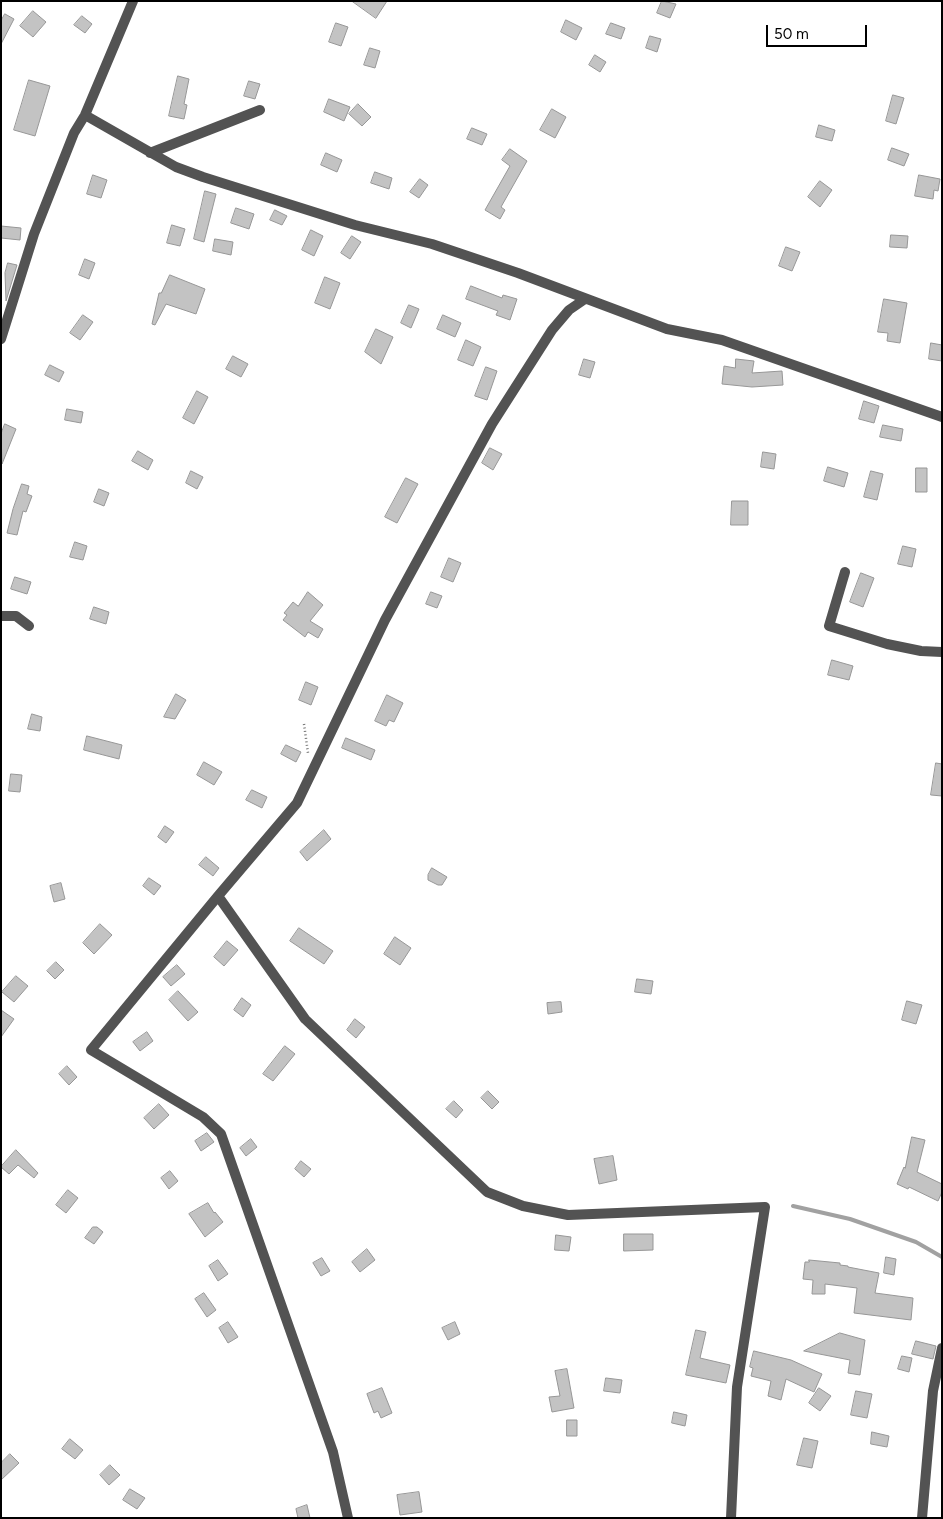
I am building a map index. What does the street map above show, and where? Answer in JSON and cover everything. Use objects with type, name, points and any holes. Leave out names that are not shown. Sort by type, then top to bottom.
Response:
[{"type":"street","points":[[1,339],[34,234],[74,133],[85,115],[133,1]]},
{"type":"street","points":[[150,153],[260,110]]},
{"type":"street","points":[[85,115],[176,167],[355,225],[432,244],[518,273],[668,329],[722,340],[942,417]]},
{"type":"street","points":[[348,1518],[333,1452],[221,1134],[203,1117],[91,1050],[297,803],[385,620],[492,424],[552,330],[569,310],[585,298]]},
{"type":"street","points":[[845,572],[829,626],[887,644],[942,652]]},
{"type":"street","points":[[1,616],[16,616],[29,626]]},
{"type":"street","points":[[218,896],[305,1019],[487,1192],[523,1206],[568,1215],[765,1207],[737,1387],[731,1518]]},
{"type":"street","points":[[922,1518],[933,1390],[942,1348]]},
{"type":"path","points":[[304,724],[311,775]]},
{"type":"building","points":[[352,1],[387,1],[376,18]]},
{"type":"building","points":[[662,1],[676,4],[670,18],[657,13]]},
{"type":"building","points":[[33,11],[46,22],[33,37],[20,26]]},
{"type":"building","points":[[5,14],[14,19],[1,44],[1,21]]},
{"type":"building","points":[[82,16],[92,24],[85,33],[74,25]]},
{"type":"building","points":[[566,20],[582,28],[576,40],[561,32]]},
{"type":"building","points":[[336,23],[348,27],[341,46],[329,42]]},
{"type":"building","points":[[611,23],[625,28],[621,39],[606,34]]},
{"type":"building","points":[[650,36],[661,39],[657,52],[646,48]]},
{"type":"building","points":[[370,48],[380,51],[375,68],[364,65]]},
{"type":"building","points":[[595,55],[606,62],[600,72],[589,65]]},
{"type":"building","points":[[178,76],[189,79],[184,104],[187,105],[184,119],[169,116]]},
{"type":"building","points":[[29,80],[50,86],[35,136],[14,130]]},
{"type":"building","points":[[249,81],[260,84],[255,99],[244,96]]},
{"type":"building","points":[[893,95],[904,98],[896,124],[886,121]]},
{"type":"building","points":[[329,99],[350,107],[344,121],[324,112]]},
{"type":"building","points":[[358,104],[371,117],[362,126],[349,114]]},
{"type":"building","points":[[552,109],[566,117],[555,138],[540,130]]},
{"type":"building","points":[[819,125],[835,130],[832,141],[816,137]]},
{"type":"building","points":[[472,128],[487,134],[482,145],[467,139]]},
{"type":"building","points":[[892,148],[909,154],[904,166],[888,160]]},
{"type":"building","points":[[510,149],[527,161],[501,207],[505,210],[500,219],[485,210],[510,166],[502,160]]},
{"type":"building","points":[[326,153],[342,160],[337,172],[321,165]]},
{"type":"building","points":[[375,172],[392,178],[389,189],[371,183]]},
{"type":"building","points":[[93,175],[107,180],[101,198],[87,194]]},
{"type":"building","points":[[919,175],[940,179],[938,191],[934,190],[933,199],[915,196]]},
{"type":"building","points":[[420,179],[428,185],[419,198],[410,192]]},
{"type":"building","points":[[820,181],[832,190],[820,207],[808,197]]},
{"type":"building","points":[[205,191],[216,194],[204,242],[194,239]]},
{"type":"building","points":[[236,208],[254,214],[249,229],[231,223]]},
{"type":"building","points":[[275,210],[287,216],[282,225],[270,220]]},
{"type":"building","points":[[172,225],[185,229],[180,246],[167,243]]},
{"type":"building","points":[[1,226],[21,228],[20,240],[1,238]]},
{"type":"building","points":[[311,230],[323,236],[314,256],[302,250]]},
{"type":"building","points":[[891,235],[908,236],[907,248],[890,247]]},
{"type":"building","points":[[352,236],[361,242],[350,259],[341,253]]},
{"type":"building","points":[[215,239],[233,242],[231,255],[213,251]]},
{"type":"building","points":[[786,247],[800,252],[792,271],[779,266]]},
{"type":"building","points":[[85,259],[95,263],[89,279],[79,275]]},
{"type":"building","points":[[8,263],[17,265],[6,301],[5,273]]},
{"type":"building","points":[[170,275],[205,289],[196,314],[166,304],[155,325],[152,324],[159,293],[161,293]]},
{"type":"building","points":[[325,277],[340,283],[330,309],[315,303]]},
{"type":"building","points":[[471,286],[502,298],[503,295],[517,299],[510,320],[496,315],[498,311],[466,299]]},
{"type":"building","points":[[884,299],[907,303],[900,343],[887,341],[888,333],[878,332]]},
{"type":"building","points":[[409,305],[419,309],[411,328],[401,323]]},
{"type":"building","points":[[83,315],[93,322],[80,340],[70,333]]},
{"type":"building","points":[[443,315],[461,323],[455,337],[437,329]]},
{"type":"building","points":[[376,329],[393,337],[381,364],[365,352]]},
{"type":"building","points":[[466,340],[481,347],[473,366],[458,360]]},
{"type":"building","points":[[931,343],[942,345],[942,361],[929,359]]},
{"type":"building","points":[[233,356],[248,364],[241,377],[226,369]]},
{"type":"building","points":[[584,359],[595,362],[590,378],[579,375]]},
{"type":"building","points":[[736,359],[754,361],[752,373],[782,371],[783,385],[752,387],[722,384],[724,366],[735,368]]},
{"type":"building","points":[[50,365],[64,372],[59,382],[45,375]]},
{"type":"building","points":[[486,367],[497,371],[487,400],[475,396]]},
{"type":"building","points":[[197,391],[208,397],[194,424],[183,418]]},
{"type":"building","points":[[864,401],[879,406],[874,423],[859,419]]},
{"type":"building","points":[[67,409],[83,412],[81,423],[65,420]]},
{"type":"building","points":[[5,424],[16,429],[2,464],[1,434]]},
{"type":"building","points":[[883,425],[903,429],[901,441],[880,437]]},
{"type":"building","points":[[490,448],[502,454],[493,470],[482,463]]},
{"type":"building","points":[[138,451],[153,460],[148,470],[132,461]]},
{"type":"building","points":[[763,452],[776,454],[774,469],[761,467]]},
{"type":"building","points":[[828,467],[848,473],[844,487],[824,481]]},
{"type":"building","points":[[916,468],[927,468],[927,492],[916,492]]},
{"type":"building","points":[[191,471],[203,477],[197,489],[186,483]]},
{"type":"building","points":[[871,471],[883,474],[877,500],[864,497]]},
{"type":"building","points":[[406,478],[418,484],[397,523],[385,517]]},
{"type":"building","points":[[22,484],[29,486],[27,494],[32,496],[26,512],[23,511],[17,535],[7,533],[13,509]]},
{"type":"building","points":[[99,489],[109,493],[104,506],[94,502]]},
{"type":"building","points":[[732,501],[748,501],[748,525],[731,525]]},
{"type":"building","points":[[75,542],[87,546],[83,560],[70,557]]},
{"type":"building","points":[[903,546],[916,549],[912,567],[898,564]]},
{"type":"building","points":[[449,558],[461,563],[453,582],[441,577]]},
{"type":"building","points":[[861,573],[874,578],[863,607],[850,602]]},
{"type":"building","points":[[15,577],[31,582],[27,594],[11,589]]},
{"type":"building","points":[[308,592],[323,605],[310,621],[323,629],[318,638],[308,632],[305,637],[283,620],[287,615],[284,613],[293,602],[298,606]]},
{"type":"building","points":[[431,592],[442,596],[437,608],[426,604]]},
{"type":"building","points":[[94,607],[109,612],[106,624],[90,619]]},
{"type":"building","points":[[832,660],[853,666],[849,680],[828,675]]},
{"type":"building","points":[[306,682],[318,687],[311,705],[299,700]]},
{"type":"building","points":[[176,694],[186,700],[175,719],[164,717]]},
{"type":"building","points":[[387,695],[403,703],[394,722],[389,720],[386,726],[375,721]]},
{"type":"building","points":[[32,714],[42,717],[40,731],[28,729]]},
{"type":"building","points":[[87,736],[122,745],[119,759],[84,750]]},
{"type":"building","points":[[346,738],[375,750],[371,760],[342,748]]},
{"type":"building","points":[[286,745],[301,752],[296,762],[281,754]]},
{"type":"building","points":[[204,762],[222,772],[214,785],[197,775]]},
{"type":"building","points":[[936,763],[942,764],[942,796],[931,795]]},
{"type":"building","points":[[11,774],[22,775],[20,792],[9,791]]},
{"type":"building","points":[[252,790],[267,797],[262,808],[246,800]]},
{"type":"building","points":[[165,826],[174,832],[166,843],[158,837]]},
{"type":"building","points":[[324,830],[331,839],[307,861],[300,852]]},
{"type":"building","points":[[206,857],[219,868],[213,876],[199,865]]},
{"type":"building","points":[[432,868],[447,877],[442,885],[428,880],[428,875]]},
{"type":"building","points":[[149,878],[161,886],[154,895],[143,886]]},
{"type":"building","points":[[61,883],[65,899],[54,902],[50,886]]},
{"type":"building","points":[[100,924],[112,935],[94,954],[83,943]]},
{"type":"building","points":[[299,928],[333,951],[324,964],[290,941]]},
{"type":"building","points":[[395,937],[411,948],[400,965],[384,954]]},
{"type":"building","points":[[227,941],[238,950],[224,966],[214,957]]},
{"type":"building","points":[[56,962],[64,970],[55,979],[47,971]]},
{"type":"building","points":[[177,965],[185,974],[171,986],[163,977]]},
{"type":"building","points":[[16,976],[28,986],[14,1002],[2,992]]},
{"type":"building","points":[[637,979],[653,981],[651,994],[635,992]]},
{"type":"building","points":[[178,991],[198,1012],[188,1021],[169,1000]]},
{"type":"building","points":[[242,998],[251,1005],[243,1017],[234,1010]]},
{"type":"building","points":[[907,1001],[922,1005],[916,1024],[902,1020]]},
{"type":"building","points":[[561,1002],[562,1012],[548,1014],[547,1003]]},
{"type":"building","points":[[1,1010],[14,1019],[1,1037]]},
{"type":"building","points":[[355,1019],[365,1027],[356,1038],[347,1030]]},
{"type":"building","points":[[147,1032],[153,1041],[140,1051],[133,1042]]},
{"type":"building","points":[[285,1046],[295,1054],[273,1081],[263,1074]]},
{"type":"building","points":[[67,1066],[77,1077],[69,1085],[59,1074]]},
{"type":"building","points":[[488,1091],[499,1102],[492,1109],[481,1098]]},
{"type":"building","points":[[454,1101],[463,1110],[456,1118],[446,1109]]},
{"type":"building","points":[[159,1104],[169,1115],[154,1129],[144,1118]]},
{"type":"building","points":[[207,1133],[214,1142],[201,1151],[195,1141]]},
{"type":"building","points":[[912,1137],[925,1140],[917,1172],[942,1184],[942,1192],[938,1201],[909,1187],[908,1189],[897,1184],[905,1168]]},
{"type":"building","points":[[251,1139],[257,1147],[246,1156],[240,1148]]},
{"type":"building","points":[[16,1150],[38,1173],[34,1178],[18,1165],[9,1174],[1,1167]]},
{"type":"building","points":[[613,1156],[617,1180],[599,1184],[594,1159]]},
{"type":"building","points":[[301,1161],[311,1169],[304,1177],[295,1169]]},
{"type":"building","points":[[170,1171],[178,1181],[169,1189],[161,1178]]},
{"type":"building","points":[[68,1190],[78,1198],[66,1213],[56,1205]]},
{"type":"building","points":[[208,1203],[223,1222],[205,1237],[189,1214]]},
{"type":"building","points":[[93,1227],[97,1227],[103,1232],[94,1244],[85,1238]]},
{"type":"building","points":[[624,1234],[653,1234],[653,1250],[624,1251]]},
{"type":"building","points":[[556,1235],[571,1237],[569,1251],[555,1250]]},
{"type":"building","points":[[367,1249],[375,1260],[360,1272],[352,1262]]},
{"type":"building","points":[[886,1257],[896,1259],[894,1275],[884,1273]]},
{"type":"building","points":[[322,1258],[330,1271],[321,1276],[313,1263]]},
{"type":"building","points":[[218,1260],[228,1274],[218,1281],[209,1266]]},
{"type":"building","points":[[809,1260],[840,1263],[840,1265],[879,1273],[875,1293],[913,1298],[911,1320],[854,1313],[857,1288],[825,1284],[825,1294],[812,1294],[813,1280],[803,1279],[805,1262],[809,1262]]},
{"type":"building","points":[[204,1293],[216,1310],[207,1317],[195,1299]]},
{"type":"building","points":[[228,1322],[238,1337],[228,1343],[219,1328]]},
{"type":"building","points":[[455,1322],[460,1334],[448,1340],[442,1328]]},
{"type":"building","points":[[696,1330],[706,1332],[700,1358],[730,1365],[726,1383],[686,1375]]},
{"type":"building","points":[[840,1333],[865,1340],[860,1375],[848,1373],[850,1360],[804,1351]]},
{"type":"building","points":[[916,1341],[936,1346],[933,1359],[912,1354]]},
{"type":"building","points":[[754,1351],[791,1360],[822,1374],[814,1392],[786,1379],[781,1400],[768,1396],[771,1381],[751,1376],[753,1368],[750,1367]]},
{"type":"building","points":[[902,1356],[912,1358],[909,1372],[898,1369]]},
{"type":"building","points":[[567,1369],[574,1408],[552,1412],[549,1397],[560,1396],[555,1371]]},
{"type":"building","points":[[606,1378],[622,1380],[620,1393],[604,1391]]},
{"type":"building","points":[[382,1388],[392,1413],[381,1418],[378,1411],[374,1413],[367,1394]]},
{"type":"building","points":[[819,1388],[831,1396],[820,1411],[809,1403]]},
{"type":"building","points":[[856,1391],[872,1394],[867,1418],[851,1415]]},
{"type":"building","points":[[674,1412],[687,1415],[685,1426],[672,1423]]},
{"type":"building","points":[[567,1420],[577,1420],[577,1436],[567,1436]]},
{"type":"building","points":[[872,1432],[889,1436],[887,1447],[871,1444]]},
{"type":"building","points":[[804,1438],[818,1441],[812,1468],[797,1465]]},
{"type":"building","points":[[70,1439],[83,1450],[75,1459],[62,1449]]},
{"type":"building","points":[[10,1454],[19,1463],[1,1480],[1,1463]]},
{"type":"building","points":[[110,1465],[120,1475],[109,1485],[100,1475]]},
{"type":"building","points":[[130,1489],[145,1498],[137,1509],[123,1500]]},
{"type":"building","points":[[419,1492],[422,1512],[400,1515],[397,1495]]},
{"type":"building","points":[[307,1505],[310,1518],[298,1518],[296,1509]]},
{"type":"waterway","points":[[793,1206],[850,1219],[916,1242],[942,1257]]}]
